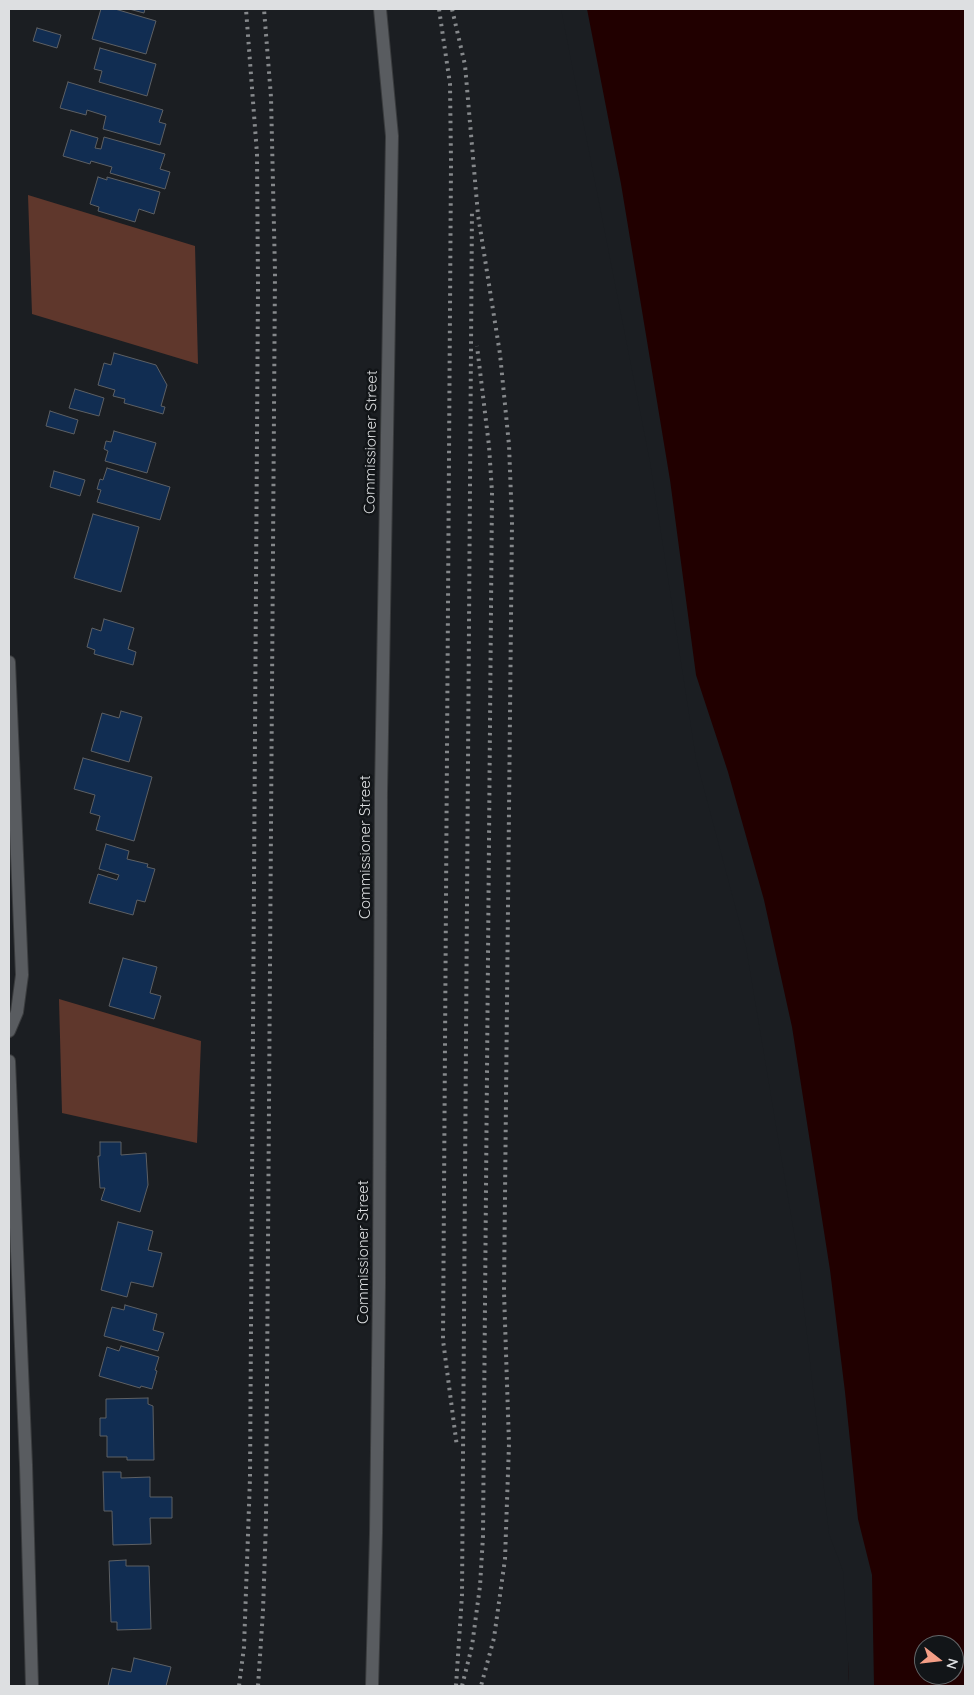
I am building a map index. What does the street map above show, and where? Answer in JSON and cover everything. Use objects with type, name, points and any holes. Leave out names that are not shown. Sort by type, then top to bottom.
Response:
[{"type":"street","name":"Commissioner Street","points":[[372,1686],[380,1285],[381,792],[392,136],[380,9]]},
{"type":"street","points":[[9,662],[22,976],[17,1012],[9,1032]]},
{"type":"street","points":[[9,1061],[26,1465],[32,1686]]},
{"type":"shaded area","points":[[563,9],[965,9],[965,1686],[849,1686],[846,1571],[802,1262],[749,946]]},
{"type":"shaded area","points":[[28,195],[195,246],[198,364],[32,314]]},
{"type":"shaded area","points":[[59,999],[201,1041],[197,1143],[62,1113]]},
{"type":"pier","points":[[561,9],[587,9],[621,184],[670,480],[696,675],[728,772],[764,900],[792,1027],[830,1270],[858,1519],[872,1575],[874,1686],[847,1686],[849,1679],[843,1571],[829,1534],[799,1263],[746,947],[696,759],[650,462]]},
{"type":"building","points":[[101,9],[115,9],[156,21],[146,54],[92,39]]},
{"type":"building","points":[[129,9],[145,9],[144,13]]},
{"type":"building","points":[[37,28],[61,35],[57,48],[33,41]]},
{"type":"building","points":[[100,48],[156,64],[147,96],[99,82],[102,71],[94,69]]},
{"type":"building","points":[[68,82],[163,110],[159,122],[166,124],[160,145],[103,129],[106,116],[87,110],[86,115],[60,108]]},
{"type":"building","points":[[71,130],[98,138],[95,148],[101,149],[104,137],[165,154],[160,169],[170,172],[165,189],[110,173],[112,167],[91,161],[90,164],[63,156]]},
{"type":"building","points":[[98,177],[107,180],[107,177],[160,192],[154,214],[139,209],[135,222],[98,211],[99,207],[90,204]]},
{"type":"building","points":[[114,353],[156,365],[167,385],[161,406],[165,407],[163,414],[124,403],[125,399],[113,396],[115,390],[98,385],[104,363],[111,365]]},
{"type":"building","points":[[75,389],[104,398],[99,416],[69,408]]},
{"type":"building","points":[[50,411],[78,420],[74,434],[46,426]]},
{"type":"building","points":[[114,431],[156,443],[147,473],[105,461],[108,451],[104,449],[106,441],[111,442]]},
{"type":"building","points":[[107,468],[170,487],[160,520],[97,502],[101,490],[97,489],[100,479],[103,480]]},
{"type":"building","points":[[54,471],[85,480],[80,496],[50,487]]},
{"type":"building","points":[[93,514],[139,527],[121,592],[74,578]]},
{"type":"building","points":[[104,619],[134,628],[128,649],[136,652],[133,665],[94,654],[95,650],[87,647],[92,628],[101,631]]},
{"type":"building","points":[[121,711],[142,717],[129,762],[91,751],[102,713],[119,718]]},
{"type":"building","points":[[83,758],[152,777],[134,841],[96,830],[100,816],[90,813],[95,795],[74,789]]},
{"type":"building","points":[[106,844],[129,851],[127,859],[148,864],[147,867],[155,869],[145,902],[137,900],[133,915],[89,903],[98,874],[117,880],[119,875],[99,869]]},
{"type":"building","points":[[123,958],[157,967],[150,993],[161,996],[154,1019],[109,1006]]},
{"type":"building","points":[[100,1142],[121,1142],[121,1155],[146,1153],[148,1185],[140,1212],[101,1200],[105,1188],[100,1188],[98,1156],[100,1156]]},
{"type":"building","points":[[118,1222],[153,1231],[148,1250],[162,1253],[153,1287],[131,1282],[127,1297],[101,1290]]},
{"type":"building","points":[[125,1305],[157,1314],[153,1330],[164,1333],[158,1351],[104,1336],[112,1307],[124,1310]]},
{"type":"building","points":[[121,1346],[159,1357],[152,1389],[141,1386],[140,1388],[99,1376],[107,1347],[119,1351]]},
{"type":"building","points":[[148,1398],[148,1404],[153,1406],[154,1460],[127,1460],[127,1457],[107,1457],[107,1436],[100,1436],[100,1418],[106,1418],[106,1399]]},
{"type":"building","points":[[103,1472],[121,1472],[121,1478],[150,1477],[150,1497],[172,1497],[172,1518],[150,1518],[151,1544],[113,1545],[112,1511],[104,1511]]},
{"type":"building","points":[[126,1560],[126,1566],[149,1566],[151,1629],[117,1630],[117,1622],[111,1622],[109,1561]]},
{"type":"building","points":[[134,1658],[171,1667],[166,1686],[108,1686],[112,1668],[131,1672]]},
{"type":"railway","points":[[239,1686],[244,1647],[250,1478],[258,287],[257,154],[246,9]]},
{"type":"railway","points":[[258,1686],[266,1521],[275,272],[271,97],[264,9]]},
{"type":"railway","points":[[439,9],[450,84],[451,162],[443,1340],[457,1447]]},
{"type":"railway","points":[[452,9],[465,65],[478,215],[500,354],[509,445],[512,522],[504,1292],[509,1444],[505,1559],[494,1638],[481,1686]]},
{"type":"railway","points":[[456,1686],[462,1595],[472,209]]},
{"type":"railway","points":[[462,1686],[472,1646],[480,1586],[483,1536],[492,492],[489,446],[477,346]]}]
